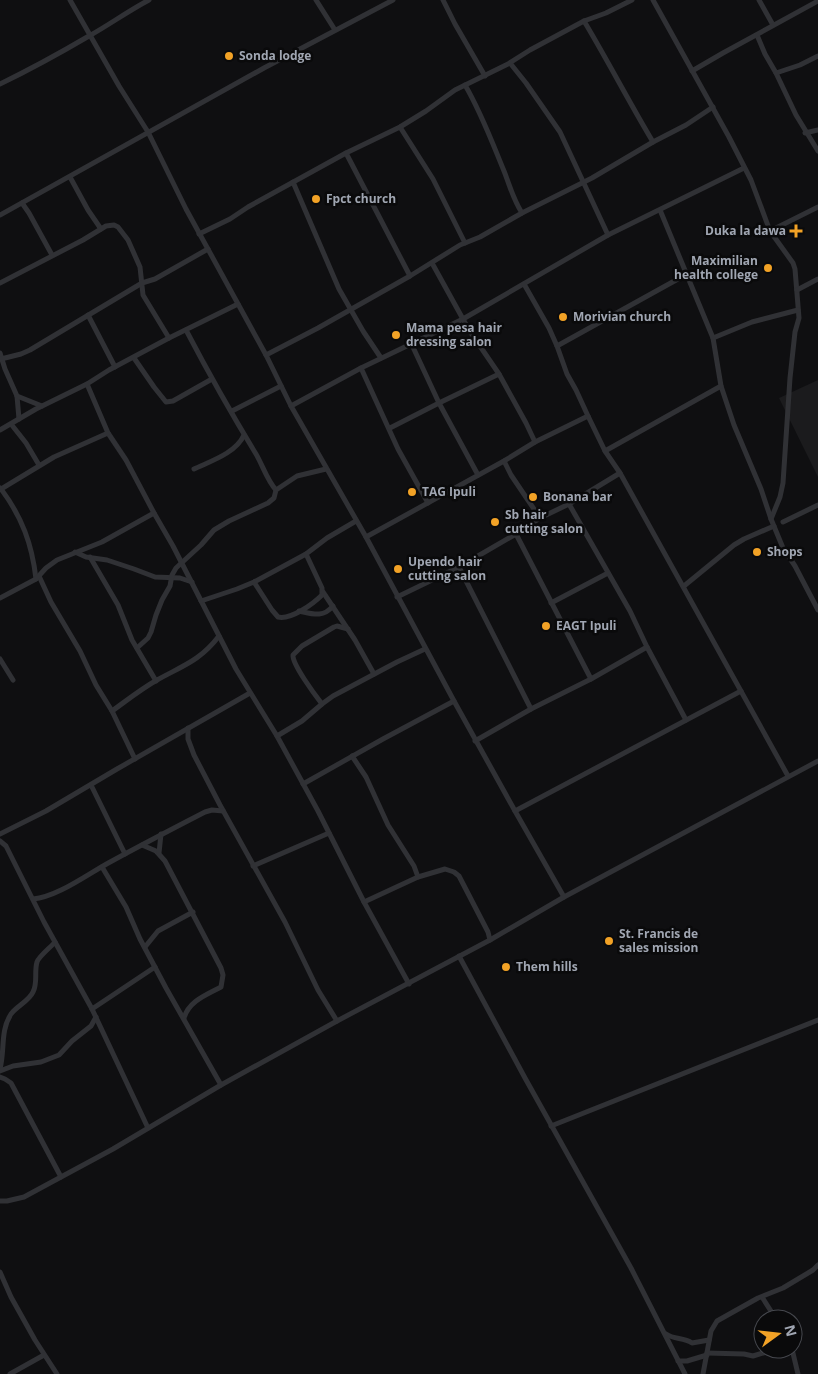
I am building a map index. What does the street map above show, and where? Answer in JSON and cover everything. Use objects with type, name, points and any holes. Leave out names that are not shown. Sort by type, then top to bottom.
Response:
[{"type":"street","points":[[70,0],[119,86],[148,132],[171,181],[326,469],[366,537],[475,741],[564,897]]},
{"type":"street","points":[[0,84],[91,36],[122,14],[148,0]]},
{"type":"street","points":[[316,0],[335,30]]},
{"type":"street","points":[[0,215],[148,132],[393,0]]},
{"type":"street","points":[[443,0],[485,76]]},
{"type":"street","points":[[199,234],[346,153],[400,128],[455,90],[510,63],[584,21],[632,0]]},
{"type":"street","points":[[653,0],[713,107],[744,168],[770,231],[793,263],[797,290],[798,318],[790,378],[783,483],[771,518]]},
{"type":"street","points":[[759,0],[773,26]]},
{"type":"street","points":[[692,71],[818,1]]},
{"type":"street","points":[[584,21],[653,142]]},
{"type":"street","points":[[757,35],[796,115],[818,151]]},
{"type":"street","points":[[776,72],[800,65],[818,56]]},
{"type":"street","points":[[510,63],[526,83],[564,140],[608,235]]},
{"type":"street","points":[[465,85],[476,104],[514,199],[522,213]]},
{"type":"street","points":[[266,355],[318,328],[465,243],[480,237],[522,213],[584,182],[653,142],[686,126],[713,107]]},
{"type":"street","points":[[400,128],[433,179],[465,243]]},
{"type":"street","points":[[806,133],[818,130]]},
{"type":"street","points":[[346,153],[410,276]]},
{"type":"street","points":[[292,406],[361,368],[463,319],[608,235],[744,168]]},
{"type":"street","points":[[70,177],[101,229]]},
{"type":"street","points":[[293,182],[340,289],[350,309],[381,358]]},
{"type":"street","points":[[22,204],[52,255]]},
{"type":"street","points":[[770,231],[818,207]]},
{"type":"street","points":[[660,210],[713,338],[721,386],[734,425],[783,548],[795,566],[818,610]]},
{"type":"street","points":[[0,283],[101,229],[110,225],[118,226],[124,233],[139,264],[144,298],[169,338]]},
{"type":"street","points":[[19,419],[17,396],[1,356],[30,350],[142,283],[155,279],[208,249]]},
{"type":"street","points":[[432,263],[463,319],[499,374],[535,442]]},
{"type":"street","points":[[557,346],[687,274]]},
{"type":"street","points":[[797,290],[818,279]]},
{"type":"street","points":[[524,284],[549,328],[567,374],[604,450],[620,473],[684,586],[788,776]]},
{"type":"street","points":[[0,430],[169,338],[238,304]]},
{"type":"street","points":[[713,338],[752,322],[798,310]]},
{"type":"street","points":[[88,315],[115,367]]},
{"type":"street","points":[[186,330],[276,490]]},
{"type":"street","points":[[412,344],[439,403],[478,475]]},
{"type":"street","points":[[134,358],[166,402],[212,379]]},
{"type":"street","points":[[361,368],[398,449],[428,503]]},
{"type":"street","points":[[390,428],[499,374]]},
{"type":"street","points":[[87,384],[108,433],[126,460],[250,693],[277,736],[409,984]]},
{"type":"street","points":[[232,411],[281,386]]},
{"type":"street","points":[[604,450],[721,386]]},
{"type":"street","points":[[17,396],[42,406]]},
{"type":"street","points":[[366,537],[535,442],[588,416]]},
{"type":"street","points":[[11,424],[26,443],[39,465]]},
{"type":"street","points":[[108,433],[39,465],[0,489],[14,508],[28,538],[38,578],[80,651],[135,759]]},
{"type":"street","points":[[194,468],[230,450],[237,445],[244,435]]},
{"type":"street","points":[[504,461],[511,475],[540,518]]},
{"type":"street","points":[[137,648],[148,638],[151,632],[156,615],[170,586],[171,578],[176,568],[214,530],[229,521],[268,504],[274,498],[276,490],[297,476],[326,469]]},
{"type":"street","points":[[397,597],[459,567],[620,473]]},
{"type":"street","points":[[569,504],[630,611],[647,648],[686,720]]},
{"type":"street","points":[[783,522],[818,505]]},
{"type":"street","points":[[0,598],[38,578],[46,568],[57,560],[102,542],[154,513]]},
{"type":"street","points":[[201,601],[254,582],[306,554],[327,538],[356,521]]},
{"type":"street","points":[[684,586],[734,545],[774,526]]},
{"type":"street","points":[[516,534],[591,679]]},
{"type":"street","points":[[74,552],[107,560],[155,578],[180,578],[192,582]]},
{"type":"street","points":[[306,554],[322,591],[348,629],[374,674]]},
{"type":"street","points":[[90,557],[118,605],[137,648],[156,681]]},
{"type":"street","points":[[459,567],[531,709]]},
{"type":"street","points":[[552,603],[608,573]]},
{"type":"street","points":[[254,582],[278,618],[290,616],[299,611],[320,597],[322,591]]},
{"type":"street","points":[[299,611],[321,614],[328,612],[333,606]]},
{"type":"street","points":[[322,704],[296,666],[293,655],[302,646],[334,627],[339,626],[348,629]]},
{"type":"street","points":[[112,711],[156,681],[198,658],[219,636]]},
{"type":"street","points":[[475,741],[531,709],[647,648]]},
{"type":"street","points":[[277,736],[302,721],[322,704],[374,674],[425,649]]},
{"type":"street","points":[[0,659],[13,680]]},
{"type":"street","points":[[515,812],[741,691]]},
{"type":"street","points":[[0,834],[46,811],[250,693]]},
{"type":"street","points":[[303,784],[454,701]]},
{"type":"street","points":[[188,728],[190,746],[223,811],[285,922],[318,990],[337,1021]]},
{"type":"street","points":[[352,756],[366,777],[388,825],[414,866],[418,877]]},
{"type":"street","points":[[0,1201],[24,1196],[61,1177],[337,1021],[409,984],[564,897],[818,761]]},
{"type":"street","points":[[92,784],[125,854]]},
{"type":"street","points":[[208,811],[216,797]]},
{"type":"street","points":[[32,898],[45,897],[208,811],[223,811]]},
{"type":"street","points":[[253,866],[329,833]]},
{"type":"street","points":[[159,853],[162,834]]},
{"type":"street","points":[[0,841],[6,846],[44,922],[92,1009],[148,1128]]},
{"type":"street","points":[[142,845],[159,853],[165,861],[193,912],[223,975],[221,987],[195,1001],[184,1018]]},
{"type":"street","points":[[102,867],[126,907],[155,967],[221,1085]]},
{"type":"street","points":[[364,902],[418,877],[445,870],[454,872],[459,876],[488,932],[490,940]]},
{"type":"street","points":[[145,947],[158,931],[193,912]]},
{"type":"street","points":[[55,942],[38,960],[33,992],[11,1014],[5,1023],[2,1035],[0,1070],[41,1062],[59,1055],[72,1041],[91,1026],[96,1018]]},
{"type":"street","points":[[458,956],[631,1268],[685,1374]]},
{"type":"street","points":[[92,1009],[155,967]]},
{"type":"street","points":[[552,1126],[818,1020]]},
{"type":"street","points":[[0,1077],[11,1083],[61,1177]]},
{"type":"street","points":[[703,1374],[711,1331],[717,1321],[783,1288],[814,1270],[818,1265]]},
{"type":"street","points":[[0,1272],[11,1297],[57,1374]]},
{"type":"street","points":[[762,1297],[770,1309]]},
{"type":"street","points":[[665,1334],[676,1339],[686,1339],[692,1343],[709,1340]]},
{"type":"street","points":[[678,1361],[687,1361],[707,1354],[744,1354],[753,1356]]},
{"type":"street","points":[[10,1374],[44,1355]]},
{"type":"street","points":[[794,1359],[798,1374]]},
{"type":"shaded area","points":[[818,380],[818,477],[779,398]]},
{"type":"place","name":"Sonda lodge","points":[[229,56]]},
{"type":"place","name":"Fpct church","points":[[316,199]]},
{"type":"place","name":"Duka la dawa","points":[[796,231]]},
{"type":"place","name":"Maximilian health college","points":[[768,268]]},
{"type":"place","name":"Morivian church","points":[[563,317]]},
{"type":"place","name":"Mama pesa hair dressing salon","points":[[396,335]]},
{"type":"place","name":"TAG Ipuli","points":[[412,492]]},
{"type":"place","name":"Bonana bar","points":[[533,497]]},
{"type":"place","name":"Sb hair cutting salon","points":[[495,522]]},
{"type":"place","name":"Shops","points":[[757,552]]},
{"type":"place","name":"Upendo hair cutting salon","points":[[398,569]]},
{"type":"place","name":"EAGT Ipuli","points":[[546,626]]},
{"type":"place","name":"St. Francis de sales mission","points":[[609,941]]},
{"type":"place","name":"Them hills","points":[[506,967]]}]
